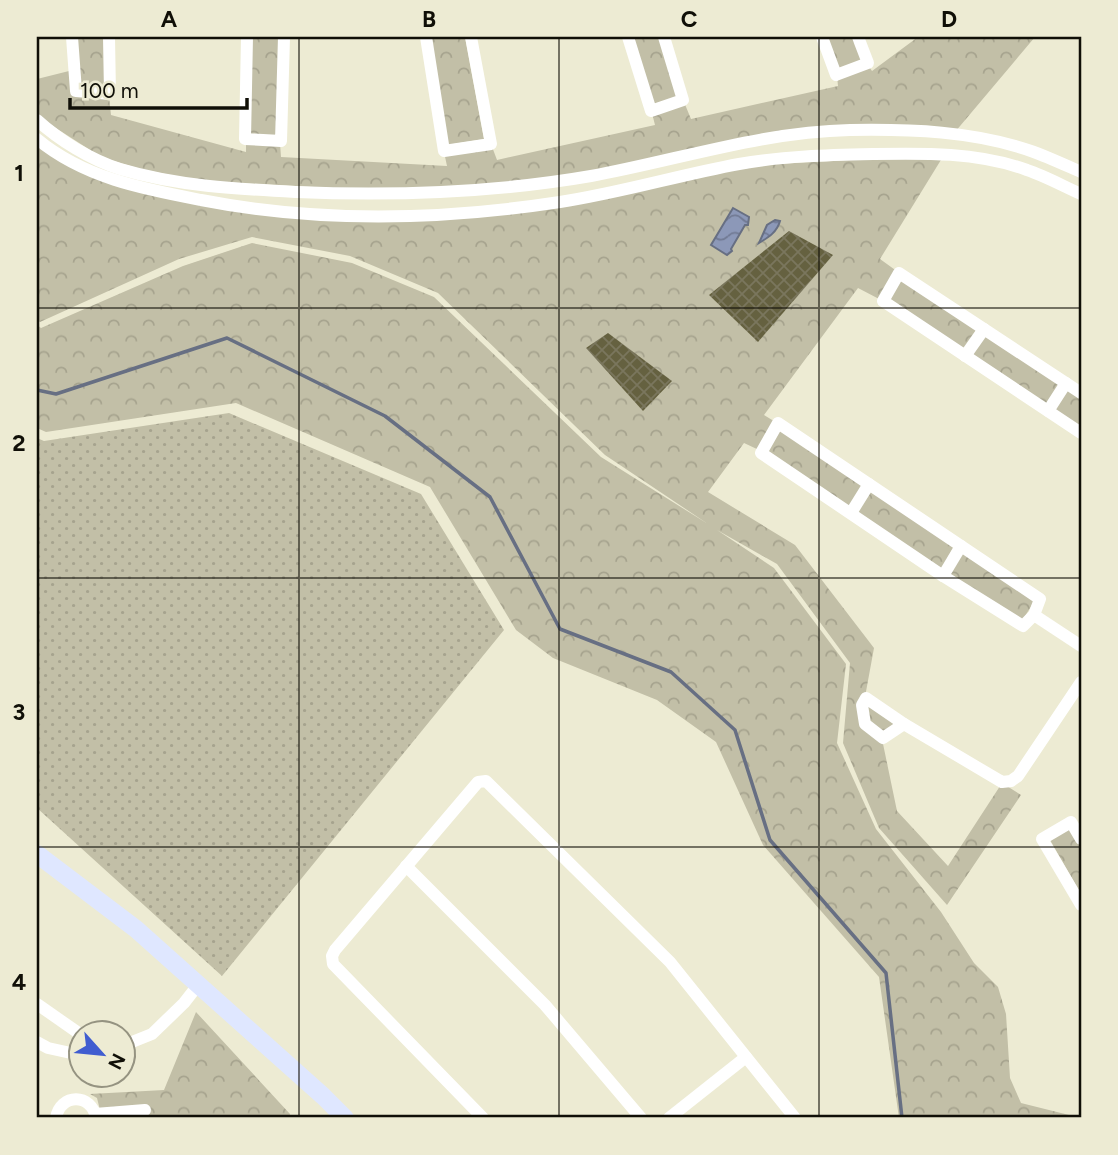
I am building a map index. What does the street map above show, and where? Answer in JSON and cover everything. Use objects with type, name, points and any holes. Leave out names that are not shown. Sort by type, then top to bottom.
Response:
[{"type":"street","points":[[72,37],[76,91],[110,94],[109,37]]},
{"type":"street","points":[[247,37],[245,139],[281,141],[284,37]]},
{"type":"street","points":[[426,37],[444,151],[491,144],[471,37]]},
{"type":"street","points":[[628,37],[651,111],[683,100],[664,37]]},
{"type":"street","points":[[822,37],[836,75],[868,63],[858,37]]},
{"type":"street","points":[[37,120],[77,149],[117,168],[199,185],[345,195],[468,192],[590,176],[703,150],[798,133],[850,130],[945,133],[1030,150],[1081,172]]},
{"type":"street","points":[[936,152],[945,133]]},
{"type":"street","points":[[37,139],[50,150],[110,180],[143,190],[282,211],[344,216],[488,211],[626,191],[736,165],[783,157],[936,152],[1026,169],[1081,194]]},
{"type":"street","points":[[197,200],[199,185]]},
{"type":"street","points":[[1081,393],[900,273],[883,301],[1081,433]]},
{"type":"street","points":[[965,355],[984,329]]},
{"type":"street","points":[[1048,411],[1066,383]]},
{"type":"street","points":[[778,423],[869,484],[1040,599],[1034,615],[1023,626],[943,576],[761,453],[778,423]]},
{"type":"street","points":[[851,513],[869,484]]},
{"type":"street","points":[[943,576],[961,546]]},
{"type":"street","points":[[1034,615],[1081,646]]},
{"type":"street","points":[[904,724],[1002,782],[1011,781],[1018,776],[1081,682]]},
{"type":"street","points":[[483,1118],[333,964],[332,956],[478,782],[486,780],[670,962],[795,1118]]},
{"type":"street","points":[[1081,839],[1071,822],[1042,839],[1081,905]]},
{"type":"street","points":[[37,854],[136,929],[345,1118]]},
{"type":"street","points":[[406,866],[545,1005],[641,1118]]},
{"type":"street","points":[[136,1040],[152,1034],[184,1003],[198,985]]},
{"type":"street","points":[[37,1004],[66,1024]]},
{"type":"street","points":[[37,1042],[48,1048],[66,1052]]},
{"type":"street","points":[[669,1118],[746,1057]]},
{"type":"street","points":[[56,1118],[63,1103],[76,1098],[88,1103],[96,1116],[145,1110]]},
{"type":"green space","points":[[75,37],[107,37],[107,91],[78,88]]},
{"type":"green space","points":[[250,37],[280,37],[277,138],[248,137]]},
{"type":"green space","points":[[429,37],[465,37],[484,139],[447,145]]},
{"type":"green space","points":[[632,37],[659,37],[677,97],[654,106]]},
{"type":"green space","points":[[826,37],[854,37],[864,62],[839,70]]},
{"type":"green space","points":[[918,37],[1035,37],[955,132],[852,128],[590,174],[468,190],[388,191],[200,181],[140,169],[101,157],[37,113],[37,79],[73,70],[75,93],[109,96],[111,115],[246,152],[246,141],[280,143],[281,157],[447,166],[444,152],[491,144],[497,160],[655,125],[652,113],[684,102],[691,119],[838,86],[837,76],[868,65],[872,71]]},
{"type":"green space","points":[[37,142],[108,183],[282,212],[488,213],[736,166],[944,155],[880,259],[898,272],[881,300],[858,288],[764,415],[777,423],[759,450],[744,443],[708,492],[795,545],[874,648],[865,697],[861,705],[882,739],[897,811],[948,866],[1002,783],[1021,795],[947,905],[879,828],[843,743],[850,663],[777,564],[717,530],[774,568],[846,664],[837,743],[876,829],[941,912],[974,963],[998,987],[1006,1014],[1010,1078],[1021,1103],[1081,1118],[899,1118],[879,977],[763,845],[716,742],[657,700],[553,658],[516,630],[430,487],[236,403],[46,432],[37,428],[37,325],[41,328],[183,266],[252,243],[352,263],[434,297],[601,457],[708,524],[605,455],[438,293],[350,256],[252,237],[179,259],[40,322],[37,319]]},
{"type":"green space","points":[[901,277],[979,329],[964,350],[887,300]]},
{"type":"green space","points":[[985,332],[1060,384],[1047,406],[969,355]]},
{"type":"green space","points":[[1067,387],[1081,396],[1081,428],[1053,411]]},
{"type":"green space","points":[[229,413],[421,494],[504,630],[222,976],[37,808],[37,438],[44,441]]},
{"type":"green space","points":[[779,427],[864,485],[850,507],[766,451]]},
{"type":"green space","points":[[870,488],[954,546],[941,570],[856,512]]},
{"type":"green space","points":[[962,550],[1035,600],[1022,621],[949,575]]},
{"type":"green space","points":[[867,700],[900,724],[883,735],[868,724]]},
{"type":"green space","points":[[1070,828],[1081,847],[1081,894],[1050,840]]},
{"type":"green space","points":[[196,1012],[290,1114],[289,1118],[99,1118],[101,1114],[97,1098],[90,1094],[164,1090]]},
{"type":"water","points":[[733,208],[749,217],[748,225],[745,225],[732,251],[727,255],[711,245]]},
{"type":"water","points":[[775,220],[780,221],[777,228],[759,243],[767,225]]},
{"type":"building","points":[[789,231],[833,255],[758,342],[709,295]]},
{"type":"building","points":[[608,333],[672,381],[643,411],[586,348]]},
{"type":"waterway","points":[[37,390],[56,394],[227,338],[385,416],[490,497],[560,629],[671,672],[735,730],[770,840],[886,973],[902,1118]]}]
